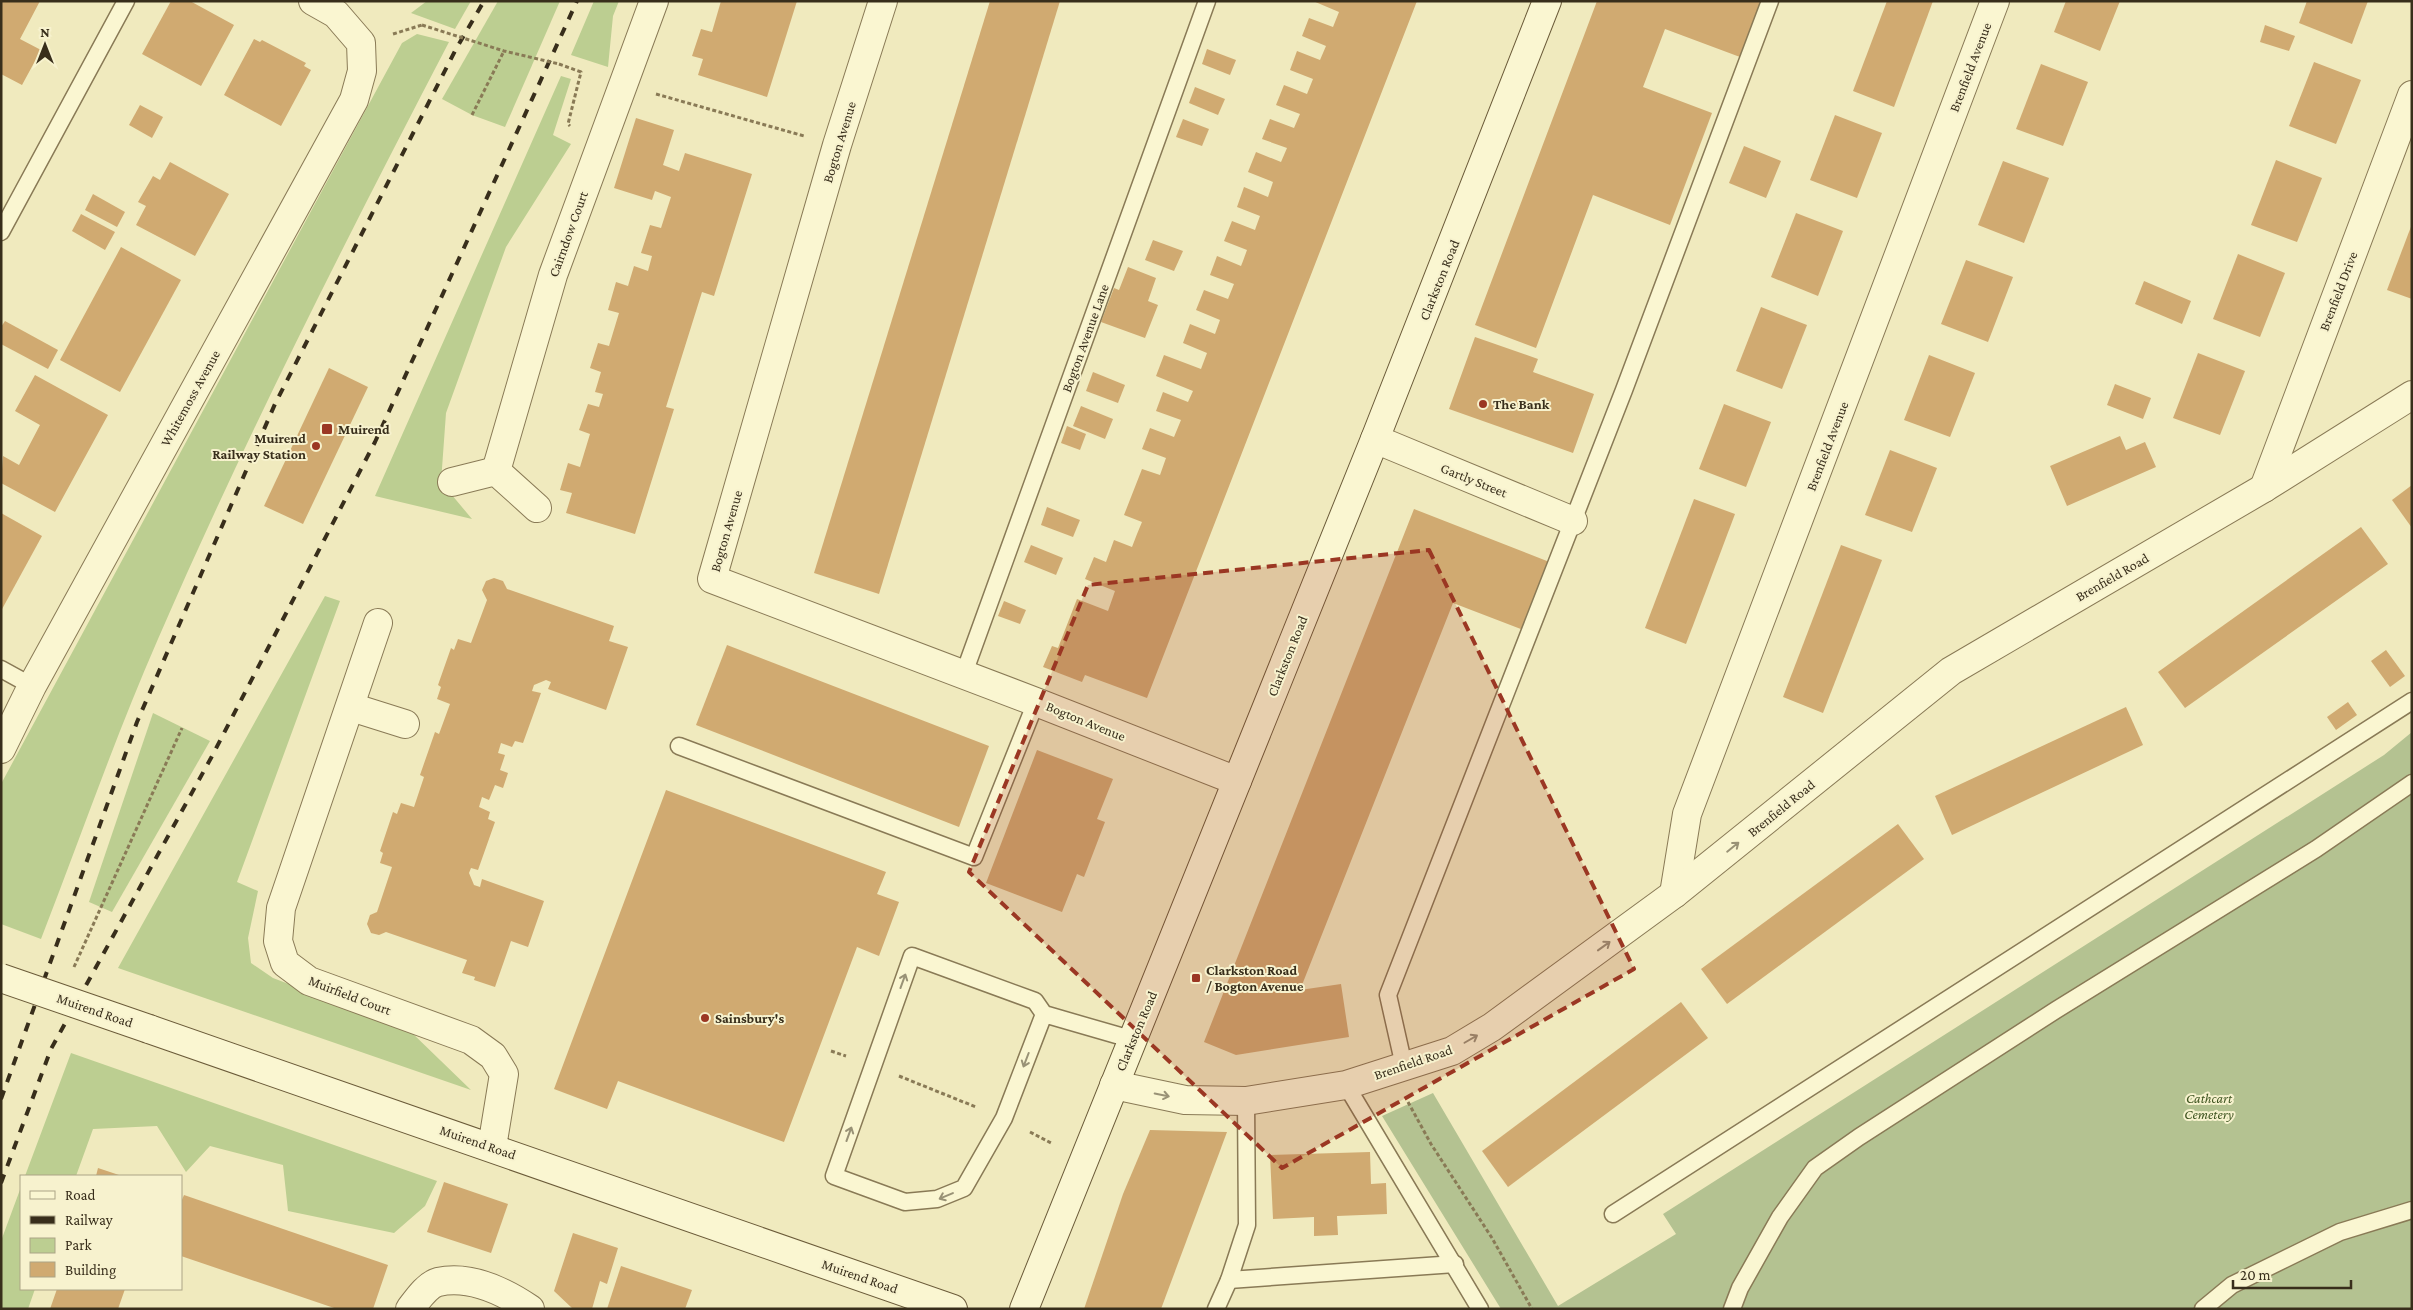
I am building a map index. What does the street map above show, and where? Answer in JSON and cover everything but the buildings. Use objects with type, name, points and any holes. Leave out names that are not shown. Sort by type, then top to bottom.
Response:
[{"type":"street","name":"Whitemoss Avenue","points":[[1,749],[32,686],[354,100],[362,71],[361,43],[336,14],[313,1]]},
{"type":"street","name":"Cairndow Court","points":[[496,471],[553,275],[654,1]]},
{"type":"street","name":"Bogton Avenue","points":[[883,1],[837,145],[712,579],[963,676],[1036,702],[1237,781]]},
{"type":"street","name":"Clarkston Road","points":[[1024,1309],[1375,439],[1547,1]]},
{"type":"street","name":"Brenfield Avenue","points":[[1674,894],[1687,814],[1996,1]]},
{"type":"street","name":"Brenfield Drive","points":[[2264,488],[2412,95]]},
{"type":"street","name":"Brenfield Road","points":[[1114,1084],[1185,1100],[1246,1101],[1346,1085],[1452,1051],[1492,1027],[1674,894],[1951,671],[2264,488],[2412,395]]},
{"type":"street","name":"Gartly Street","points":[[1375,439],[1573,521]]},
{"type":"street","points":[[452,482],[496,471],[537,508]]},
{"type":"street","name":"Muirfield Court","points":[[378,623],[351,707],[281,908],[278,941],[285,963],[309,981],[471,1040],[492,1056],[504,1074],[492,1147]]},
{"type":"street","points":[[351,707],[405,724]]},
{"type":"street","name":"Muirend Road","points":[[1,978],[492,1147],[939,1306]]},
{"type":"street","points":[[410,1309],[424,1292],[437,1282],[458,1282],[503,1292],[530,1309]]},
{"type":"lane","points":[[1,232],[126,1]]},
{"type":"lane","name":"Bogton Avenue Lane","points":[[963,676],[1207,1]]},
{"type":"lane","points":[[1400,1068],[1388,995],[1573,521],[1770,1]]},
{"type":"lane","points":[[1,669],[32,686]]},
{"type":"lane","points":[[1613,1214],[2412,701]]},
{"type":"lane","points":[[679,746],[974,857],[1036,702]]},
{"type":"lane","points":[[1732,1309],[1740,1288],[1780,1217],[1815,1168],[1859,1137],[2056,1010],[2316,849],[2412,783]]},
{"type":"lane","points":[[1044,1014],[1004,1118],[964,1188],[937,1199],[905,1202],[834,1176],[912,956],[1035,1000],[1044,1014],[1134,1040]]},
{"type":"lane","points":[[1346,1085],[1455,1264],[1480,1309]]},
{"type":"lane","points":[[1216,1309],[1229,1280],[1247,1225],[1246,1101]]},
{"type":"lane","points":[[2203,1309],[2232,1285],[2340,1232],[2412,1210]]},
{"type":"lane","points":[[1229,1280],[1455,1264]]},
{"type":"path","points":[[422,25],[504,51],[559,64]]},
{"type":"path","points":[[472,114],[504,51]]},
{"type":"path","points":[[683,102],[837,145]]},
{"type":"path","points":[[60,998],[182,728]]},
{"type":"path","points":[[831,1051],[1004,1118],[1085,1160]]},
{"type":"path","points":[[1400,1068],[1412,1111],[1492,1238],[1532,1309]]},
{"type":"highlighted area","points":[[1429,550],[1634,969],[1282,1168],[969,872],[1088,585]]},
{"type":"green space","points":[[427,1],[471,1],[455,29],[411,13]]},
{"type":"green space","points":[[498,1],[560,1],[505,127],[472,115],[442,99]]},
{"type":"green space","points":[[594,1],[619,1],[613,16],[608,67],[571,55]]},
{"type":"green space","points":[[417,34],[449,42],[298,338],[226,488],[127,713],[41,939],[1,924],[1,784],[402,43]]},
{"type":"green space","points":[[561,76],[571,79],[553,135],[571,144],[506,247],[446,413],[441,482],[472,519],[375,496]]},
{"type":"green space","points":[[325,596],[340,601],[237,882],[258,891],[248,938],[251,963],[273,978],[409,1030],[471,1090],[118,968]]},
{"type":"green space","points":[[153,713],[210,741],[112,912],[89,902]]},
{"type":"green space","name":"Cathcart Cemetery","points":[[2412,732],[2412,1309],[1501,1309],[1382,1116],[1433,1093],[1558,1306],[1676,1234],[1663,1214],[2384,755]]},
{"type":"green space","points":[[71,1053],[437,1181],[425,1206],[394,1233],[288,1211],[283,1165],[210,1146],[186,1172],[157,1126],[93,1129],[76,1175],[25,1175]]},
{"type":"green space","points":[[20,1190],[20,1290],[35,1290],[28,1309],[1,1309],[1,1241]]},
{"type":"railway","points":[[1,1099],[137,722],[275,404],[456,49],[484,1]]},
{"type":"railway","points":[[1,1183],[51,1049],[211,758],[375,442],[577,1]]},
{"type":"place","name":"The Bank","points":[[1483,404]]},
{"type":"place","name":"Muirend","points":[[327,429]]},
{"type":"place","name":"Muirend Railway Station","points":[[316,446]]},
{"type":"place","name":"Clarkston Road / Bogton Avenue","points":[[1196,978]]},
{"type":"place","name":"Sainsbury's","points":[[705,1018]]}]
